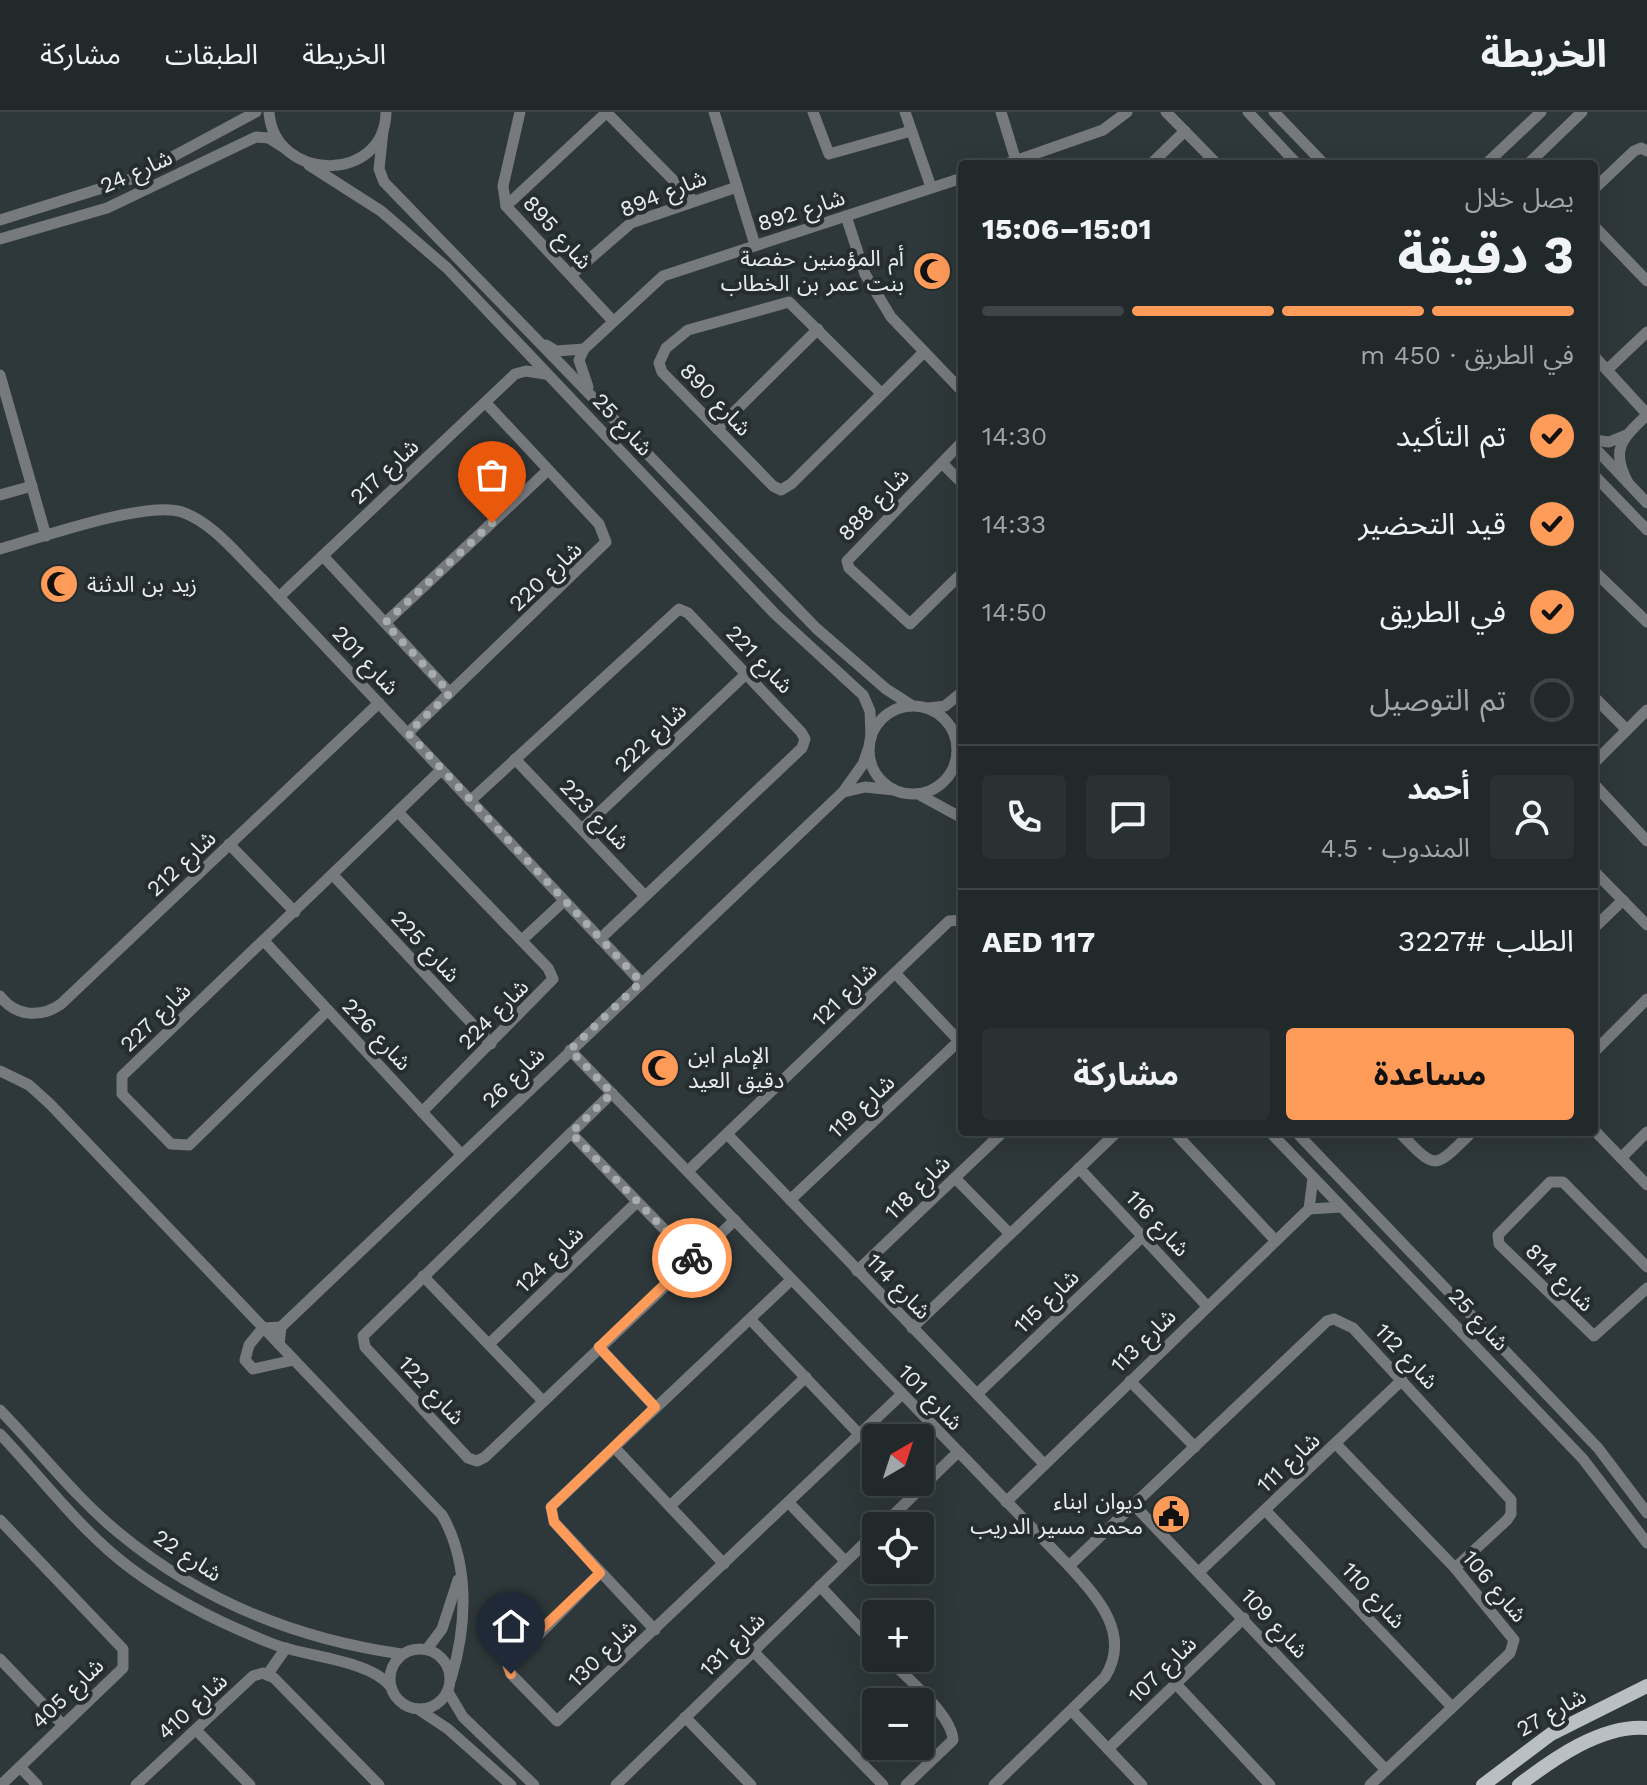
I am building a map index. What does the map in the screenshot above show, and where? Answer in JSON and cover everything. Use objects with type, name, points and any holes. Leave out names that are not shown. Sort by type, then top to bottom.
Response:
[{"type":"main road","name":"شارع 27","points":[[1483,1785],[1551,1734],[1647,1686]]},
{"type":"main road","name":"شارع 27","points":[[1519,1785],[1594,1739],[1630,1728],[1647,1728]]},
{"type":"street","name":"شارع 24","points":[[0,220],[131,179],[256,112]]},
{"type":"street","points":[[269,112],[274,133],[283,147]]},
{"type":"street","name":"شارع 895","points":[[520,112],[503,186],[506,206],[612,320]]},
{"type":"street","points":[[714,112],[755,245]]},
{"type":"street","points":[[813,112],[829,154],[911,131]]},
{"type":"street","points":[[905,112],[931,187]]},
{"type":"street","points":[[1001,112],[1010,160]]},
{"type":"street","points":[[1019,160],[1103,130],[1127,112]]},
{"type":"street","points":[[1166,112],[1213,160]]},
{"type":"street","points":[[1248,112],[1293,160]]},
{"type":"street","points":[[1274,112],[1320,160]]},
{"type":"street","points":[[1490,160],[1541,112]]},
{"type":"street","points":[[1532,160],[1582,112]]},
{"type":"street","points":[[506,206],[607,113],[693,200]]},
{"type":"street","name":"شارع 25","points":[[387,114],[379,169],[384,182],[827,638],[886,689],[911,705]]},
{"type":"street","points":[[309,165],[327,168],[353,162],[374,146],[383,131]]},
{"type":"street","points":[[1155,160],[1185,131]]},
{"type":"street","name":"شارع 24","points":[[0,239],[142,193],[256,137],[269,138],[283,147]]},
{"type":"street","name":"شارع 25","points":[[283,147],[381,211],[427,249],[775,614],[863,695],[870,711],[870,743]]},
{"type":"street","points":[[1598,185],[1634,151],[1641,148],[1647,151]]},
{"type":"street","name":"شارع 892","points":[[584,349],[663,276],[958,179]]},
{"type":"street","name":"شارع 894","points":[[571,275],[631,223],[737,187]]},
{"type":"street","points":[[49,206],[54,224]]},
{"type":"street","points":[[846,216],[865,274],[891,317],[958,387]]},
{"type":"street","points":[[1598,230],[1647,281]]},
{"type":"street","name":"شارع 890","points":[[881,393],[793,304],[784,301],[688,330],[666,348],[659,363],[662,372],[773,486],[784,489],[924,352]]},
{"type":"street","points":[[717,429],[818,329]]},
{"type":"street","points":[[1607,370],[1647,332]]},
{"type":"street","points":[[516,342],[515,374],[537,371],[547,375],[589,409],[596,399],[579,360],[584,349],[556,351],[537,339]]},
{"type":"street","points":[[1598,360],[1647,414],[1626,435],[1609,442],[1598,441]]},
{"type":"street","name":"شارع 217","points":[[279,597],[515,374]]},
{"type":"street","points":[[0,375],[46,536]]},
{"type":"street","name":"شارع 220","points":[[408,733],[603,549],[606,542],[604,530],[486,403]]},
{"type":"street","points":[[1626,435],[1618,457],[1628,483]]},
{"type":"street","name":"شارع 888","points":[[958,446],[849,555],[847,564],[910,624],[958,577]]},
{"type":"street","points":[[1598,451],[1647,503]]},
{"type":"street","name":"شارع 888","points":[[942,463],[958,479]]},
{"type":"street","points":[[385,623],[548,470]]},
{"type":"street","points":[[1598,479],[1647,530]]},
{"type":"street","points":[[0,495],[32,486]]},
{"type":"street","name":"شارع 201","points":[[0,549],[144,510],[182,511],[216,535],[279,597],[641,982]]},
{"type":"street","points":[[685,520],[688,513],[696,513],[753,572],[765,576]]},
{"type":"street","points":[[323,556],[450,693]]},
{"type":"street","points":[[1598,575],[1647,622]]},
{"type":"street","name":"شارع 221","points":[[470,801],[674,611],[688,613],[801,732],[805,744],[600,939]]},
{"type":"street","name":"شارع 222","points":[[582,829],[746,674]]},
{"type":"street","points":[[896,790],[876,773],[870,743],[886,716],[911,705],[929,708],[945,706],[958,695]]},
{"type":"street","points":[[1598,701],[1627,730]]},
{"type":"street","name":"شارع 212","points":[[0,996],[12,1007],[33,1015],[48,1014],[379,703]]},
{"type":"street","points":[[929,708],[945,718],[955,734],[958,748]]},
{"type":"street","points":[[1598,759],[1647,710]]},
{"type":"street","name":"شارع 26","points":[[281,1327],[843,792],[863,764],[870,743]]},
{"type":"street","points":[[918,794],[942,783],[958,754]]},
{"type":"street","name":"شارع 223","points":[[515,759],[645,896]]},
{"type":"street","name":"شارع 227","points":[[328,1010],[189,1145],[171,1144],[122,1094],[122,1076],[441,770]]},
{"type":"street","points":[[843,792],[865,787],[918,794],[958,816]]},
{"type":"street","points":[[1598,788],[1647,840]]},
{"type":"street","name":"شارع 224","points":[[398,812],[548,968],[553,979],[422,1112]]},
{"type":"street","points":[[229,844],[295,912]]},
{"type":"street","name":"شارع 225","points":[[333,875],[491,1044]]},
{"type":"street","points":[[1598,875],[1647,925]]},
{"type":"street","points":[[1598,924],[1623,900]]},
{"type":"street","points":[[522,940],[564,901]]},
{"type":"street","name":"شارع 121","points":[[688,1171],[949,921],[958,920]]},
{"type":"street","name":"شارع 226","points":[[264,941],[461,1154]]},
{"type":"street","points":[[895,973],[958,1039]]},
{"type":"street","points":[[1598,1043],[1647,999]]},
{"type":"street","name":"شارع 119","points":[[790,1200],[958,1045]]},
{"type":"street","name":"شارع 101","points":[[570,1050],[1069,1566],[1107,1612],[1115,1643],[1113,1662],[1105,1677],[1003,1782]]},
{"type":"street","points":[[0,1071],[29,1085],[50,1104],[442,1515],[455,1538],[461,1568],[463,1614],[459,1653],[448,1692],[439,1703],[417,1709]]},
{"type":"street","name":"شارع 122","points":[[612,1093],[366,1330],[363,1341],[468,1458],[477,1461],[485,1457],[735,1220]]},
{"type":"street","points":[[1621,1158],[1647,1132]]},
{"type":"street","points":[[571,1133],[693,1259]]},
{"type":"street","name":"شارع 114","points":[[727,1134],[1044,1464]]},
{"type":"street","points":[[1598,1134],[1647,1185]]},
{"type":"street","name":"شارع 118","points":[[857,1271],[999,1136]]},
{"type":"street","points":[[912,1328],[1113,1136]]},
{"type":"street","points":[[1178,1136],[1276,1241]]},
{"type":"street","name":"شارع 25","points":[[1274,1136],[1590,1467],[1647,1543]]},
{"type":"street","name":"شارع 25","points":[[1300,1136],[1618,1471],[1647,1513]]},
{"type":"street","points":[[1403,1136],[1428,1162],[1435,1163],[1444,1159],[1468,1136]]},
{"type":"street","name":"شارع 116","points":[[1079,1168],[1207,1306]]},
{"type":"street","points":[[955,1178],[1010,1234]]},
{"type":"street","points":[[1313,1178],[1309,1209],[1342,1207]]},
{"type":"street","name":"شارع 814","points":[[1647,1267],[1563,1182],[1557,1180],[1550,1182],[1498,1235],[1499,1244],[1588,1334],[1599,1334],[1647,1288]]},
{"type":"street","name":"شارع 124","points":[[489,1344],[637,1202]]},
{"type":"street","name":"شارع 113","points":[[1006,1502],[1309,1209]]},
{"type":"street","name":"شارع 115","points":[[977,1394],[1143,1236]]},
{"type":"street","points":[[1401,1267],[1409,1265],[1415,1255]]},
{"type":"street","points":[[423,1276],[543,1401]]},
{"type":"street","points":[[655,1630],[554,1522],[550,1513],[555,1500],[791,1280]]},
{"type":"street","points":[[750,1319],[859,1434]]},
{"type":"street","name":"شارع 112","points":[[1069,1566],[1327,1321],[1342,1320],[1402,1380],[1511,1500],[1511,1514],[1507,1520],[1455,1568]]},
{"type":"street","points":[[263,1328],[281,1327],[279,1344]]},
{"type":"street","points":[[263,1328],[246,1351],[250,1367],[294,1360]]},
{"type":"street","points":[[599,1347],[655,1407]]},
{"type":"street","points":[[670,1506],[806,1377]]},
{"type":"street","name":"شارع 111","points":[[1199,1572],[1402,1380]]},
{"type":"street","points":[[1130,1381],[1195,1447]]},
{"type":"street","name":"شارع 130","points":[[600,1573],[511,1658],[508,1666],[511,1674],[551,1717],[561,1720],[901,1395]]},
{"type":"street","name":"شارع 22","points":[[0,1410],[117,1531],[208,1594],[278,1626],[315,1638],[401,1654]]},
{"type":"street","name":"شارع 22","points":[[0,1434],[82,1524],[132,1570],[204,1612],[286,1648],[377,1672],[391,1687]]},
{"type":"street","name":"شارع 106","points":[[1336,1444],[1455,1568],[1514,1640],[1510,1653],[1370,1785]]},
{"type":"street","points":[[614,1447],[724,1564]]},
{"type":"street","points":[[0,1451],[17,1452]]},
{"type":"street","points":[[896,1512],[957,1453]]},
{"type":"street","points":[[789,1503],[845,1561]]},
{"type":"street","name":"شارع 109","points":[[1134,1505],[1386,1770]]},
{"type":"street","name":"شارع 110","points":[[1266,1511],[1452,1707]]},
{"type":"street","name":"شارع 405","points":[[0,1520],[123,1649],[123,1668],[1,1785]]},
{"type":"street","name":"شارع 131","points":[[618,1784],[862,1545]]},
{"type":"street","points":[[427,1649],[446,1620],[461,1568]]},
{"type":"street","points":[[820,1586],[862,1631]]},
{"type":"street","name":"شارع 107","points":[[1108,1749],[1244,1618]]},
{"type":"street","points":[[286,1648],[267,1675],[379,1785]]},
{"type":"street","points":[[451,1679],[448,1666],[439,1655],[427,1649],[413,1648],[401,1654],[392,1665],[391,1687],[401,1702],[448,1729],[511,1785]]},
{"type":"street","points":[[753,1651],[883,1785]]},
{"type":"street","points":[[0,1659],[63,1725]]},
{"type":"street","points":[[902,1672],[944,1716],[953,1735],[953,1740],[906,1785]]},
{"type":"street","name":"شارع 410","points":[[136,1785],[253,1676],[267,1675]]},
{"type":"street","points":[[1176,1684],[1270,1785]]},
{"type":"street","points":[[448,1692],[463,1717],[534,1785]]},
{"type":"street","points":[[1072,1711],[1142,1785]]},
{"type":"street","points":[[685,1717],[751,1785]]},
{"type":"street","points":[[196,1730],[250,1785]]},
{"type":"street","points":[[20,1767],[37,1785]]},
{"type":"way so far","points":[[492,523],[385,623],[450,693],[408,733],[641,982],[570,1050],[612,1093],[571,1133],[692,1258]]},
{"type":"place","name":"أم المؤمنين حفصة بنت عمر بن الخطاب","points":[[932,271]]},
{"type":"place","name":"زيد بن الدثنة","points":[[59,584]]},
{"type":"place","name":"الإمام ابن دقيق العيد","points":[[660,1068]]},
{"type":"place","name":"ديوان ابناء محمد مسير الدريب","points":[[1171,1514]]},
{"type":"route","points":[[511,1674],[508,1666],[511,1658],[600,1573],[554,1522],[551,1507],[655,1407],[599,1347],[692,1258]]}]
